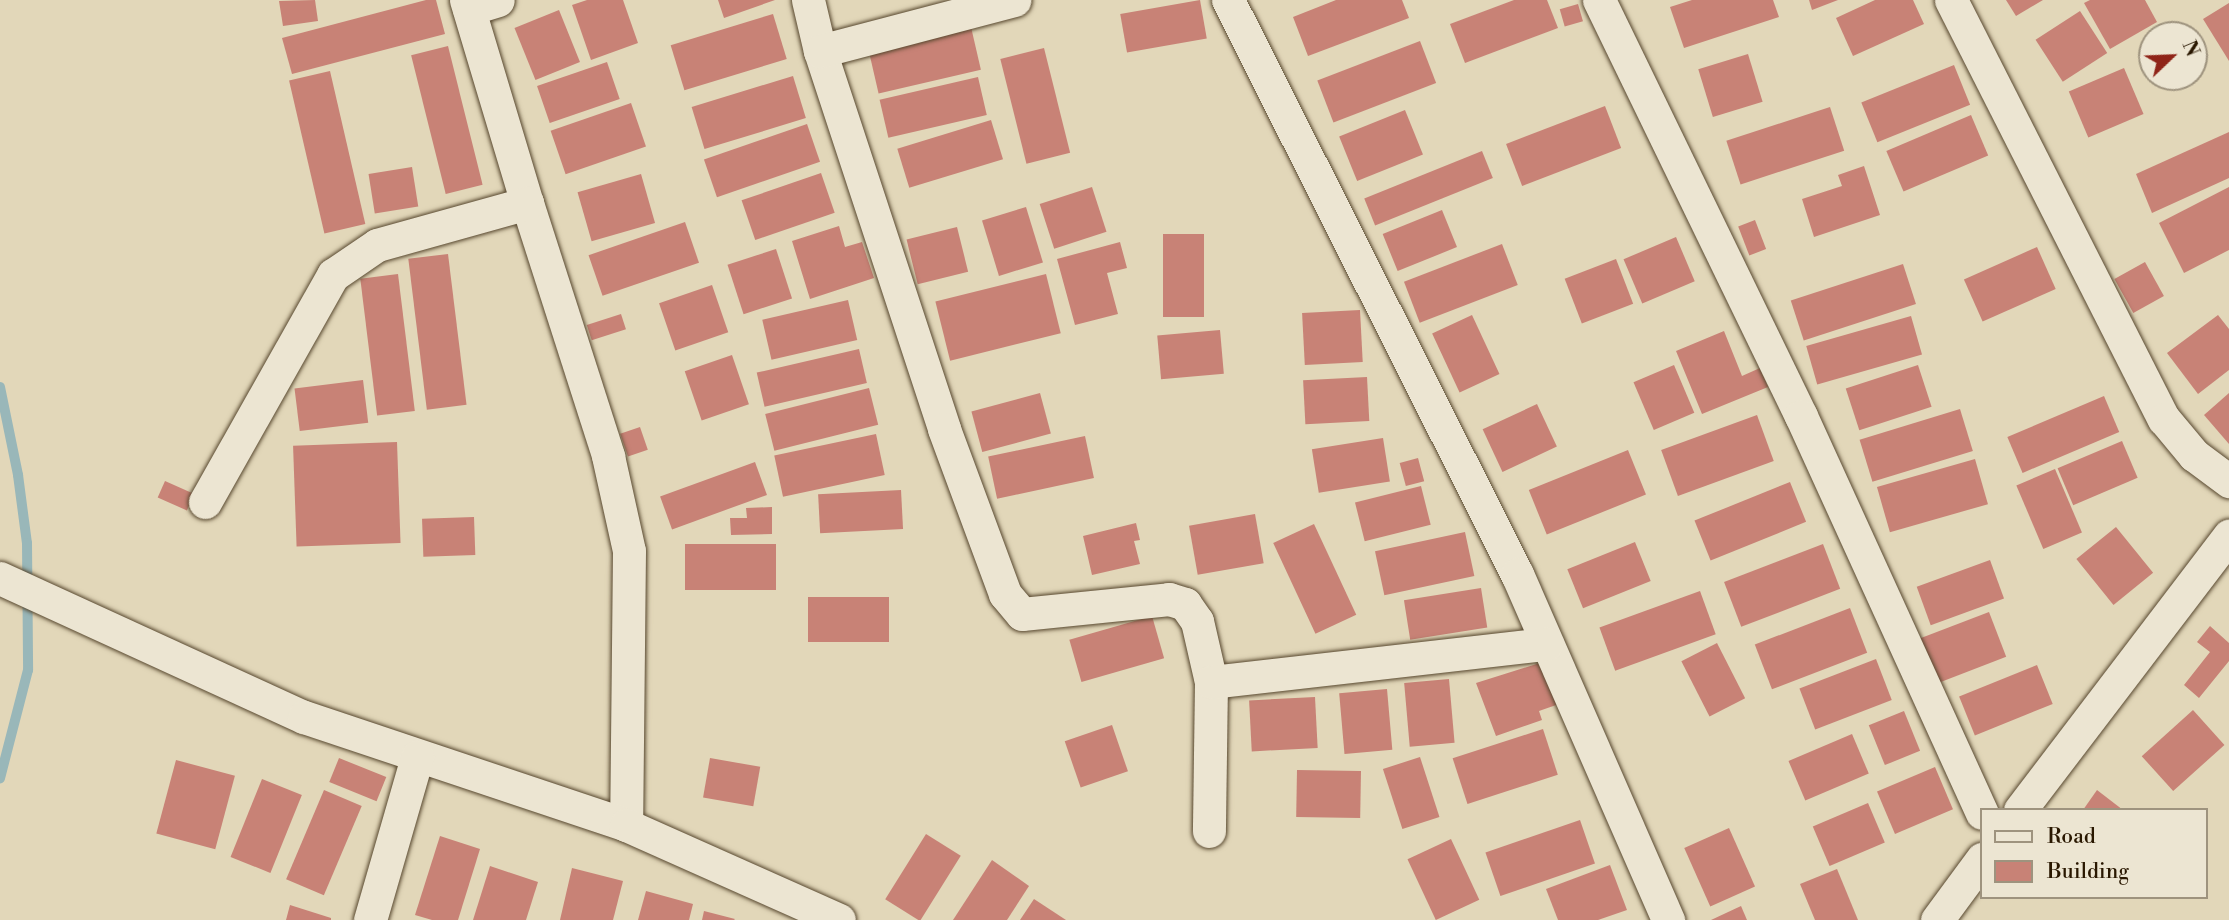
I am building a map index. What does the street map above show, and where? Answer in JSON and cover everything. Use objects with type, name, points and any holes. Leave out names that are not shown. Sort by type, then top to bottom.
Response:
[{"type":"street","points":[[808,0],[820,51],[944,429],[1004,594],[1022,614],[1169,599],[1185,604],[1197,621],[1211,682],[1209,831]]},
{"type":"street","points":[[820,51],[1014,0]]},
{"type":"street","points":[[1228,0],[1517,574],[1668,920]]},
{"type":"street","points":[[1599,0],[1801,416],[1980,809]]},
{"type":"street","points":[[1951,0],[2164,419],[2194,455],[2229,481]]},
{"type":"street","points":[[478,3],[527,203],[608,456],[629,551],[626,825]]},
{"type":"street","points":[[205,502],[333,275],[377,245],[527,203]]},
{"type":"street","points":[[2022,808],[2229,536]]},
{"type":"street","points":[[2,579],[304,717],[626,825],[839,920]]},
{"type":"street","points":[[1211,682],[1547,644]]},
{"type":"street","points":[[370,920],[417,757]]},
{"type":"street","points":[[1937,920],[1980,862]]},
{"type":"building","points":[[315,0],[318,21],[283,26],[279,1]]},
{"type":"building","points":[[426,0],[436,0],[445,34],[292,74],[282,38]]},
{"type":"building","points":[[587,0],[623,0],[638,43],[591,60],[572,5]]},
{"type":"building","points":[[718,0],[775,0],[724,18]]},
{"type":"building","points":[[1200,0],[1207,38],[1127,52],[1120,14]]},
{"type":"building","points":[[1336,0],[1402,0],[1409,18],[1308,56],[1293,17]]},
{"type":"building","points":[[1514,0],[1547,0],[1558,28],[1465,63],[1450,24]]},
{"type":"building","points":[[1692,0],[1773,0],[1779,17],[1684,48],[1670,7]]},
{"type":"building","points":[[1809,0],[1838,0],[1812,10]]},
{"type":"building","points":[[1875,0],[1913,0],[1924,24],[1853,56],[1836,18]]},
{"type":"building","points":[[2006,0],[2043,0],[2016,16]]},
{"type":"building","points":[[2090,0],[2145,0],[2156,21],[2138,21],[2138,33],[2110,49],[2084,3]]},
{"type":"building","points":[[2229,3],[2229,61],[2208,27],[2208,21],[2203,19]]},
{"type":"building","points":[[1578,4],[1583,21],[1565,27],[1560,9]]},
{"type":"building","points":[[559,10],[580,62],[535,80],[514,28]]},
{"type":"building","points":[[2080,11],[2107,53],[2063,82],[2036,40]]},
{"type":"building","points":[[773,14],[787,59],[684,90],[671,45]]},
{"type":"building","points":[[971,27],[981,70],[879,93],[869,51]]},
{"type":"building","points":[[1420,41],[1436,83],[1333,122],[1317,80]]},
{"type":"building","points":[[448,46],[483,185],[446,194],[411,55]]},
{"type":"building","points":[[1044,48],[1070,153],[1026,164],[1000,59]]},
{"type":"building","points":[[1748,54],[1763,102],[1713,117],[1698,69]]},
{"type":"building","points":[[607,62],[620,99],[550,123],[537,86]]},
{"type":"building","points":[[1954,65],[1970,105],[1877,142],[1861,102]]},
{"type":"building","points":[[2124,68],[2144,114],[2088,137],[2069,91]]},
{"type":"building","points":[[330,71],[365,224],[324,233],[289,80]]},
{"type":"building","points":[[793,76],[806,118],[704,149],[692,107]]},
{"type":"building","points":[[978,77],[987,115],[888,138],[880,100]]},
{"type":"building","points":[[631,103],[646,146],[566,174],[551,131]]},
{"type":"building","points":[[1605,106],[1621,148],[1522,186],[1506,144]]},
{"type":"building","points":[[1830,107],[1844,151],[1741,184],[1726,141]]},
{"type":"building","points":[[1405,110],[1423,155],[1357,181],[1339,137]]},
{"type":"building","points":[[1971,115],[1988,156],[1904,191],[1886,151]]},
{"type":"building","points":[[991,120],[1003,159],[909,188],[897,149]]},
{"type":"building","points":[[807,124],[820,162],[717,197],[704,159]]},
{"type":"building","points":[[2229,132],[2229,178],[2152,213],[2136,174]]},
{"type":"building","points":[[1482,151],[1493,178],[1375,225],[1364,199]]},
{"type":"building","points":[[1864,166],[1880,215],[1814,237],[1802,199],[1842,186],[1838,175]]},
{"type":"building","points":[[412,167],[418,207],[375,213],[369,174]]},
{"type":"building","points":[[821,173],[835,213],[755,240],[742,200]]},
{"type":"building","points":[[641,174],[655,223],[592,241],[578,192]]},
{"type":"building","points":[[1092,187],[1107,232],[1054,249],[1040,204]]},
{"type":"building","points":[[2229,187],[2229,250],[2184,273],[2159,223]]},
{"type":"building","points":[[1026,207],[1043,262],[999,276],[982,220]]},
{"type":"building","points":[[1442,210],[1457,247],[1398,271],[1383,234]]},
{"type":"building","points":[[1755,220],[1766,249],[1749,255],[1738,226]]},
{"type":"building","points":[[685,222],[699,263],[603,296],[589,255]]},
{"type":"building","points":[[839,226],[845,247],[862,242],[874,278],[810,299],[792,241]]},
{"type":"building","points":[[957,227],[968,272],[918,284],[907,240]]},
{"type":"building","points":[[1163,234],[1204,234],[1204,317],[1163,317]]},
{"type":"building","points":[[1676,237],[1695,281],[1642,303],[1624,259]]},
{"type":"building","points":[[1120,242],[1127,268],[1107,273],[1118,314],[1075,325],[1057,259]]},
{"type":"building","points":[[1502,244],[1518,285],[1420,323],[1404,282]]},
{"type":"building","points":[[2037,247],[2056,289],[1983,322],[1964,280]]},
{"type":"building","points":[[776,249],[792,298],[744,314],[727,265]]},
{"type":"building","points":[[448,254],[467,405],[427,410],[408,259]]},
{"type":"building","points":[[1616,259],[1633,304],[1582,324],[1565,279]]},
{"type":"building","points":[[2145,262],[2164,296],[2133,313],[2114,279]]},
{"type":"building","points":[[1903,264],[1916,304],[1804,340],[1791,300]]},
{"type":"building","points":[[398,274],[415,411],[377,416],[360,279]]},
{"type":"building","points":[[1046,274],[1061,333],[950,361],[935,302]]},
{"type":"building","points":[[712,285],[728,332],[675,351],[659,303]]},
{"type":"building","points":[[848,300],[857,340],[771,360],[762,320]]},
{"type":"building","points":[[1360,310],[1363,362],[1305,365],[1302,313]]},
{"type":"building","points":[[621,314],[626,329],[592,340],[587,325]]},
{"type":"building","points":[[1472,315],[1499,374],[1460,393],[1432,334]]},
{"type":"building","points":[[2218,315],[2229,329],[2229,370],[2198,394],[2167,353]]},
{"type":"building","points":[[1911,316],[1922,354],[1817,384],[1806,346]]},
{"type":"building","points":[[1220,330],[1224,374],[1161,379],[1157,335]]},
{"type":"building","points":[[1724,331],[1742,376],[1760,368],[1768,387],[1702,414],[1676,351]]},
{"type":"building","points":[[859,349],[867,383],[765,407],[757,373]]},
{"type":"building","points":[[732,355],[749,404],[702,420],[685,371]]},
{"type":"building","points":[[1674,365],[1694,413],[1654,430],[1633,382]]},
{"type":"building","points":[[1918,365],[1932,407],[1859,430],[1846,388]]},
{"type":"building","points":[[1367,377],[1369,421],[1305,424],[1303,380]]},
{"type":"building","points":[[363,380],[368,423],[300,431],[295,388]]},
{"type":"building","points":[[869,388],[878,425],[774,451],[765,414]]},
{"type":"building","points":[[1040,393],[1051,434],[982,452],[971,411]]},
{"type":"building","points":[[2229,393],[2229,444],[2204,415]]},
{"type":"building","points":[[2104,396],[2119,432],[2023,473],[2007,437]]},
{"type":"building","points":[[1537,404],[1557,447],[1502,472],[1483,429]]},
{"type":"building","points":[[1960,409],[1973,451],[1872,482],[1860,440]]},
{"type":"building","points":[[1757,415],[1774,461],[1678,496],[1661,450]]},
{"type":"building","points":[[640,427],[648,450],[628,457],[620,434]]},
{"type":"building","points":[[876,434],[885,475],[783,497],[774,456]]},
{"type":"building","points":[[1085,436],[1094,478],[997,499],[988,457]]},
{"type":"building","points":[[1383,438],[1390,481],[1319,493],[1312,449]]},
{"type":"building","points":[[2122,441],[2138,478],[2073,505],[2058,468]]},
{"type":"building","points":[[397,442],[401,543],[297,547],[293,446]]},
{"type":"building","points":[[1628,450],[1646,495],[1547,535],[1529,490]]},
{"type":"building","points":[[1418,458],[1424,481],[1406,486],[1400,463]]},
{"type":"building","points":[[1975,459],[1988,504],[1890,532],[1877,487]]},
{"type":"building","points":[[755,462],[767,495],[672,529],[660,497]]},
{"type":"building","points":[[2055,469],[2082,533],[2043,549],[2016,485]]},
{"type":"building","points":[[165,481],[194,494],[187,510],[158,497]]},
{"type":"building","points":[[1790,482],[1806,522],[1711,560],[1695,521]]},
{"type":"building","points":[[1421,486],[1431,525],[1365,541],[1355,502]]},
{"type":"building","points":[[901,490],[903,529],[820,533],[818,494]]},
{"type":"building","points":[[772,507],[772,534],[731,535],[730,518],[747,518],[746,508]]},
{"type":"building","points":[[1255,514],[1264,563],[1198,575],[1189,526]]},
{"type":"building","points":[[474,517],[475,555],[423,557],[422,519]]},
{"type":"building","points":[[1136,523],[1140,540],[1134,541],[1140,564],[1092,575],[1083,536]]},
{"type":"building","points":[[1314,524],[1356,615],[1315,634],[1273,543]]},
{"type":"building","points":[[2116,527],[2153,573],[2113,605],[2076,559]]},
{"type":"building","points":[[1465,532],[1474,576],[1384,595],[1375,551]]},
{"type":"building","points":[[1635,542],[1651,581],[1583,608],[1567,569]]},
{"type":"building","points":[[685,544],[776,544],[776,590],[685,590]]},
{"type":"building","points":[[1823,544],[1840,589],[1741,627],[1724,582]]},
{"type":"building","points":[[1990,560],[2004,599],[1931,625],[1917,587]]},
{"type":"building","points":[[1481,588],[1487,628],[1410,640],[1404,600]]},
{"type":"building","points":[[1700,591],[1716,634],[1615,671],[1599,628]]},
{"type":"building","points":[[808,597],[889,597],[889,642],[808,642]]},
{"type":"building","points":[[1850,608],[1867,653],[1772,689],[1755,645]]},
{"type":"building","points":[[1989,612],[2006,657],[1934,684],[1917,640]]},
{"type":"building","points":[[1152,616],[1164,658],[1081,682],[1069,640]]},
{"type":"building","points":[[2210,626],[2229,643],[2229,661],[2199,698],[2184,685],[2210,652],[2197,642]]},
{"type":"building","points":[[1717,643],[1745,698],[1710,716],[1681,661]]},
{"type":"building","points":[[1876,659],[1892,700],[1815,729],[1799,688]]},
{"type":"building","points":[[1543,662],[1559,704],[1539,711],[1542,720],[1496,736],[1476,683]]},
{"type":"building","points":[[2037,665],[2053,704],[1975,735],[1959,696]]},
{"type":"building","points":[[1449,679],[1455,743],[1410,747],[1404,683]]},
{"type":"building","points":[[1387,689],[1392,750],[1344,754],[1339,693]]},
{"type":"building","points":[[1315,697],[1318,748],[1252,751],[1249,700]]},
{"type":"building","points":[[2193,710],[2224,745],[2173,791],[2142,756]]},
{"type":"building","points":[[1904,711],[1920,751],[1885,765],[1869,725]]},
{"type":"building","points":[[1112,725],[1128,771],[1081,788],[1065,741]]},
{"type":"building","points":[[1543,729],[1558,775],[1467,804],[1453,758]]},
{"type":"building","points":[[1852,734],[1869,774],[1805,801],[1788,761]]},
{"type":"building","points":[[1420,757],[1439,817],[1402,829],[1383,769]]},
{"type":"building","points":[[339,758],[386,777],[377,801],[329,782]]},
{"type":"building","points":[[710,758],[760,767],[753,806],[703,797]]},
{"type":"building","points":[[176,760],[235,776],[215,849],[156,833]]},
{"type":"building","points":[[1935,767],[1953,809],[1895,834],[1877,792]]},
{"type":"building","points":[[1297,770],[1361,771],[1360,818],[1296,817]]},
{"type":"building","points":[[262,779],[302,795],[270,873],[231,857]]},
{"type":"building","points":[[324,790],[362,806],[324,895],[286,879]]},
{"type":"building","points":[[2097,790],[2120,808],[2084,808]]},
{"type":"building","points":[[1868,803],[1885,843],[1830,866],[1813,826]]},
{"type":"building","points":[[1580,820],[1595,863],[1500,896],[1485,853]]},
{"type":"building","points":[[1729,828],[1755,886],[1710,906],[1684,848]]},
{"type":"building","points":[[926,834],[961,856],[921,920],[885,899]]},
{"type":"building","points":[[440,836],[480,849],[458,920],[432,920],[415,915]]},
{"type":"building","points":[[1451,839],[1479,900],[1436,920],[1407,859]]},
{"type":"building","points":[[992,860],[1029,886],[1007,920],[953,920]]},
{"type":"building","points":[[1610,865],[1627,910],[1598,920],[1558,920],[1546,889]]},
{"type":"building","points":[[490,866],[538,882],[526,920],[473,920]]},
{"type":"building","points":[[572,868],[623,881],[613,920],[560,920]]},
{"type":"building","points":[[1837,869],[1858,920],[1815,920],[1800,884]]},
{"type":"building","points":[[646,891],[693,904],[689,920],[638,920]]},
{"type":"building","points":[[1034,899],[1066,920],[1020,920]]},
{"type":"building","points":[[290,905],[331,918],[331,920],[286,920]]},
{"type":"building","points":[[1741,906],[1747,920],[1711,920]]},
{"type":"building","points":[[704,911],[735,919],[702,920]]},
{"type":"waterway","points":[[0,387],[18,475],[27,543],[28,670],[0,778]]}]
